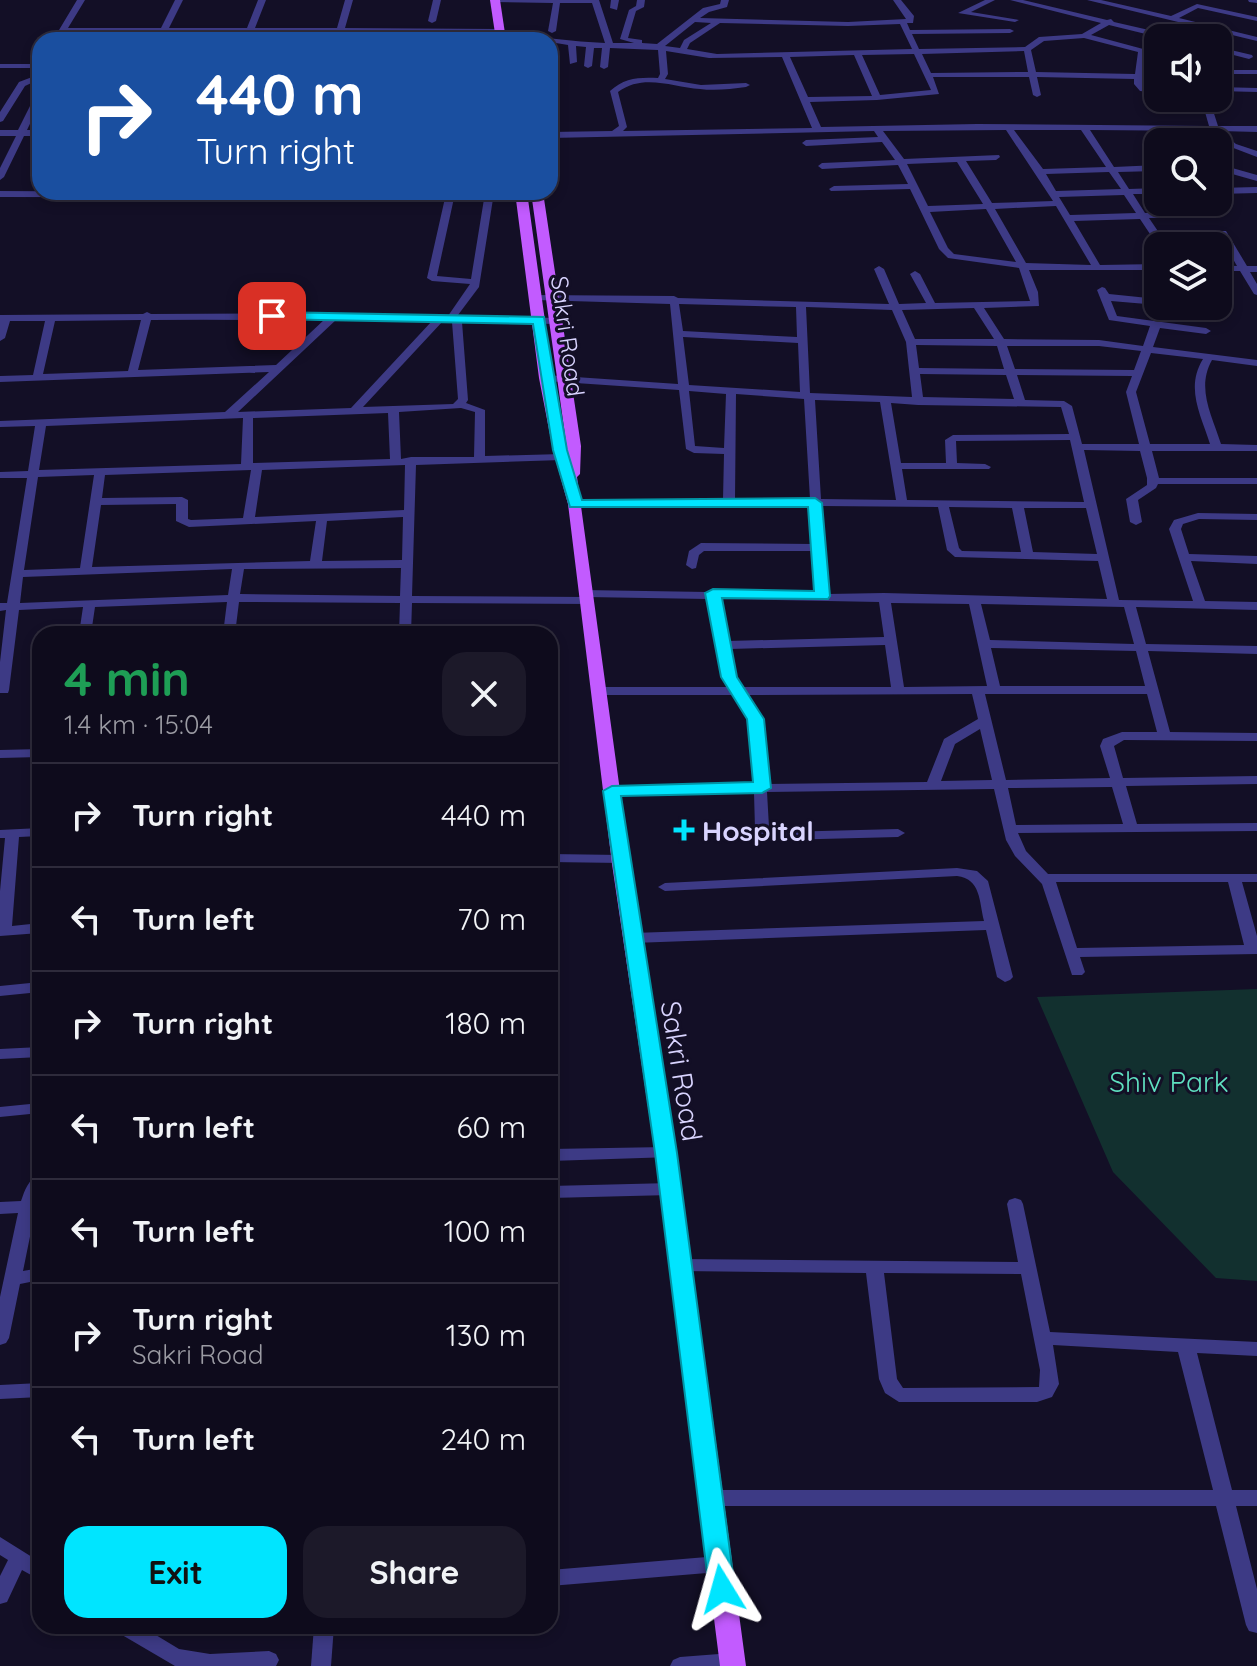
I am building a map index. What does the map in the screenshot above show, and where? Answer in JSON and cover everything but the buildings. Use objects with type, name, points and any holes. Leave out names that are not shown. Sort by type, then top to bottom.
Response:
[{"type":"main road","points":[[495,0],[504,32]]},
{"type":"main road","points":[[505,32],[507,0]]},
{"type":"main road","name":"Sakri Road","points":[[522,200],[543,297],[554,321],[574,446],[574,494],[612,791],[671,1189],[733,1664]]},
{"type":"main road","name":"Sakri Road","points":[[538,200],[543,297],[539,320],[546,378],[562,457],[574,494]]},
{"type":"street","points":[[62,30],[81,0]]},
{"type":"street","points":[[163,32],[179,0]]},
{"type":"street","points":[[250,30],[262,0]]},
{"type":"street","points":[[341,30],[349,0]]},
{"type":"street","points":[[432,21],[437,0]]},
{"type":"street","points":[[495,0],[595,1],[608,46],[604,67]]},
{"type":"street","points":[[641,0],[640,7],[633,10],[624,39],[663,47]]},
{"type":"street","points":[[663,47],[706,10],[724,5],[725,0]]},
{"type":"street","points":[[897,0],[912,19],[905,28]]},
{"type":"street","points":[[991,0],[962,17],[1015,20]]},
{"type":"street","points":[[1014,0],[1144,31]]},
{"type":"street","points":[[1091,0],[1257,39]]},
{"type":"street","points":[[1122,7],[1139,0]]},
{"type":"street","points":[[552,31],[557,1]]},
{"type":"street","points":[[1172,19],[1197,6],[1257,19]]},
{"type":"street","points":[[1084,36],[1134,10]]},
{"type":"street","points":[[694,20],[905,28],[932,32],[1010,31]]},
{"type":"street","points":[[684,48],[687,42],[713,23]]},
{"type":"street","points":[[804,100],[931,95],[936,92],[905,28]]},
{"type":"street","points":[[62,30],[368,32]]},
{"type":"street","points":[[932,32],[942,51]]},
{"type":"street","points":[[558,42],[684,48],[704,56],[1027,49],[1042,39],[1084,36],[1142,51],[1138,77],[1139,87],[1144,88]]},
{"type":"street","points":[[571,43],[573,62]]},
{"type":"street","points":[[588,66],[590,45]]},
{"type":"street","points":[[662,81],[663,47]]},
{"type":"street","points":[[1027,49],[1037,95]]},
{"type":"street","points":[[1232,51],[1253,55],[1248,64],[1255,72]]},
{"type":"street","points":[[857,53],[877,98]]},
{"type":"street","points":[[785,54],[817,129]]},
{"type":"street","points":[[0,66],[32,66]]},
{"type":"street","points":[[1232,72],[1255,72]]},
{"type":"street","points":[[927,75],[1138,77]]},
{"type":"street","points":[[0,119],[4,105],[22,84],[32,79]]},
{"type":"street","points":[[621,132],[623,127],[615,89],[631,82],[662,81],[706,87],[746,85]]},
{"type":"street","points":[[1232,89],[1257,90]]},
{"type":"street","points":[[0,177],[32,110]]},
{"type":"street","points":[[558,135],[977,127],[1144,129]]},
{"type":"street","points":[[806,143],[972,136],[980,133],[977,127]]},
{"type":"street","points":[[1008,127],[1040,172],[1097,267]]},
{"type":"street","points":[[876,128],[901,161],[948,254],[1023,267],[1144,267]]},
{"type":"street","points":[[1084,128],[1153,232]]},
{"type":"street","points":[[1232,130],[1257,129]]},
{"type":"street","points":[[0,133],[32,133]]},
{"type":"street","points":[[1232,146],[1257,154]]},
{"type":"street","points":[[822,166],[996,157]]},
{"type":"street","points":[[543,297],[896,307],[1035,304],[1036,298],[1023,267],[960,159]]},
{"type":"street","points":[[1040,172],[1144,168]]},
{"type":"street","points":[[1232,171],[1257,178]]},
{"type":"street","points":[[834,189],[914,186]]},
{"type":"street","points":[[1232,191],[1257,190]]},
{"type":"street","points":[[925,209],[988,207],[1144,191]]},
{"type":"street","points":[[0,194],[32,194]]},
{"type":"street","points":[[450,200],[432,278],[475,282]]},
{"type":"street","points":[[354,411],[469,298],[475,282],[489,200]]},
{"type":"street","points":[[1067,218],[1142,216]]},
{"type":"street","points":[[1232,250],[1257,292]]},
{"type":"street","points":[[879,269],[911,342],[918,402]]},
{"type":"street","points":[[1232,269],[1257,269]]},
{"type":"street","points":[[915,274],[932,306]]},
{"type":"street","points":[[1144,300],[1103,294],[1113,318],[1206,331]]},
{"type":"street","points":[[674,299],[690,447],[694,450],[730,451]]},
{"type":"street","points":[[801,305],[822,596]]},
{"type":"street","points":[[978,306],[1001,343],[1020,402]]},
{"type":"street","points":[[132,374],[147,315]]},
{"type":"street","points":[[227,416],[334,316]]},
{"type":"street","points":[[0,338],[3,318],[334,316],[554,321]]},
{"type":"street","points":[[37,378],[51,317]]},
{"type":"street","points":[[449,318],[463,400],[460,405]]},
{"type":"street","points":[[1136,522],[1132,499],[1152,486],[1153,481],[1131,392],[1156,325]]},
{"type":"street","points":[[677,334],[803,340]]},
{"type":"street","points":[[911,342],[1085,342],[1257,363]]},
{"type":"street","points":[[1209,357],[1200,372],[1198,387],[1217,448]]},
{"type":"street","points":[[0,379],[279,368]]},
{"type":"street","points":[[915,371],[1137,373]]},
{"type":"street","points":[[546,378],[918,402],[1064,404],[1114,603]]},
{"type":"street","points":[[729,502],[731,391]]},
{"type":"street","points":[[885,400],[902,503]]},
{"type":"street","points":[[0,424],[460,405],[480,410],[479,459]]},
{"type":"street","points":[[393,410],[396,460]]},
{"type":"street","points":[[248,415],[252,466],[248,522]]},
{"type":"street","points":[[3,690],[6,606],[18,574],[41,422]]},
{"type":"street","points":[[952,466],[950,440],[953,438],[1076,442],[1144,448],[1257,448]]},
{"type":"street","points":[[0,475],[562,457]]},
{"type":"street","points":[[405,626],[411,460]]},
{"type":"street","points":[[896,466],[985,467]]},
{"type":"street","points":[[86,571],[100,471]]},
{"type":"street","points":[[1153,481],[1257,481]]},
{"type":"street","points":[[574,494],[729,502],[1090,505]]},
{"type":"street","points":[[97,502],[177,499],[183,501],[183,523],[408,513]]},
{"type":"street","points":[[943,504],[953,550],[959,554],[1103,558]]},
{"type":"street","points":[[1017,504],[1028,557]]},
{"type":"street","points":[[1200,605],[1175,529],[1178,522],[1198,516],[1257,517]]},
{"type":"street","points":[[316,563],[322,518]]},
{"type":"street","points":[[692,565],[693,554],[701,547],[819,548]]},
{"type":"street","points":[[1185,557],[1257,560]]},
{"type":"street","points":[[18,574],[238,565],[405,564]]},
{"type":"street","points":[[230,626],[238,565]]},
{"type":"street","points":[[6,606],[235,598],[587,597],[713,593],[1257,606]]},
{"type":"street","points":[[713,593],[722,645],[735,689],[755,719],[762,788],[761,824],[766,833],[773,836],[898,833]]},
{"type":"street","points":[[884,597],[898,691]]},
{"type":"street","points":[[974,599],[995,692]]},
{"type":"street","points":[[86,626],[90,602]]},
{"type":"street","points":[[1129,603],[1165,737]]},
{"type":"street","points":[[722,645],[891,641]]},
{"type":"street","points":[[983,644],[1257,650]]},
{"type":"street","points":[[599,691],[1153,690]]},
{"type":"street","points":[[978,692],[1011,829],[1020,853],[1045,878],[1077,972]]},
{"type":"street","points":[[933,784],[949,742],[984,721]]},
{"type":"street","points":[[1131,828],[1108,742],[1122,736],[1257,737]]},
{"type":"street","points":[[0,754],[32,753]]},
{"type":"street","points":[[612,791],[1257,780]]},
{"type":"street","points":[[1011,829],[1257,827]]},
{"type":"street","points":[[32,832],[6,834],[2,930],[32,928]]},
{"type":"street","points":[[558,858],[621,859]]},
{"type":"street","points":[[665,887],[957,872],[972,874],[981,881],[1005,977]]},
{"type":"street","points":[[1045,878],[1257,878]]},
{"type":"street","points":[[1071,953],[1255,949],[1234,878]]},
{"type":"street","points":[[633,938],[992,925]]},
{"type":"street","points":[[0,991],[32,988]]},
{"type":"street","points":[[0,1054],[32,1052]]},
{"type":"street","points":[[0,1112],[32,1109]]},
{"type":"street","points":[[558,1155],[666,1153]]},
{"type":"street","points":[[558,1192],[671,1189]]},
{"type":"street","points":[[874,1266],[888,1379],[891,1388],[899,1395],[1037,1395],[1046,1392],[1050,1384],[1015,1204]]},
{"type":"street","points":[[0,1208],[32,1206]]},
{"type":"street","points":[[0,1338],[32,1213]]},
{"type":"street","points":[[680,1265],[1028,1268]]},
{"type":"street","points":[[13,1279],[32,1275]]},
{"type":"street","points":[[1042,1338],[1257,1349]]},
{"type":"street","points":[[1186,1346],[1256,1625]]},
{"type":"street","points":[[0,1392],[32,1390]]},
{"type":"street","points":[[711,1498],[1257,1498]]},
{"type":"street","points":[[0,1545],[32,1566]]},
{"type":"street","points":[[0,1596],[19,1557]]},
{"type":"street","points":[[558,1577],[719,1564]]},
{"type":"street","points":[[137,1634],[175,1657],[210,1663],[269,1660]]},
{"type":"street","points":[[321,1666],[323,1634]]},
{"type":"street","points":[[680,1666],[733,1664]]},
{"type":"green space","name":"Shiv Park","points":[[1257,989],[1257,1281],[1216,1278],[1113,1172],[1037,997]]},
{"type":"place","name":"Hospital","points":[[684,830]]},
{"type":"route","points":[[272,316],[539,320],[560,450],[575,504],[815,503],[822,596],[713,593],[729,677],[758,729],[762,788],[612,791],[666,1153],[722,1589]]}]
